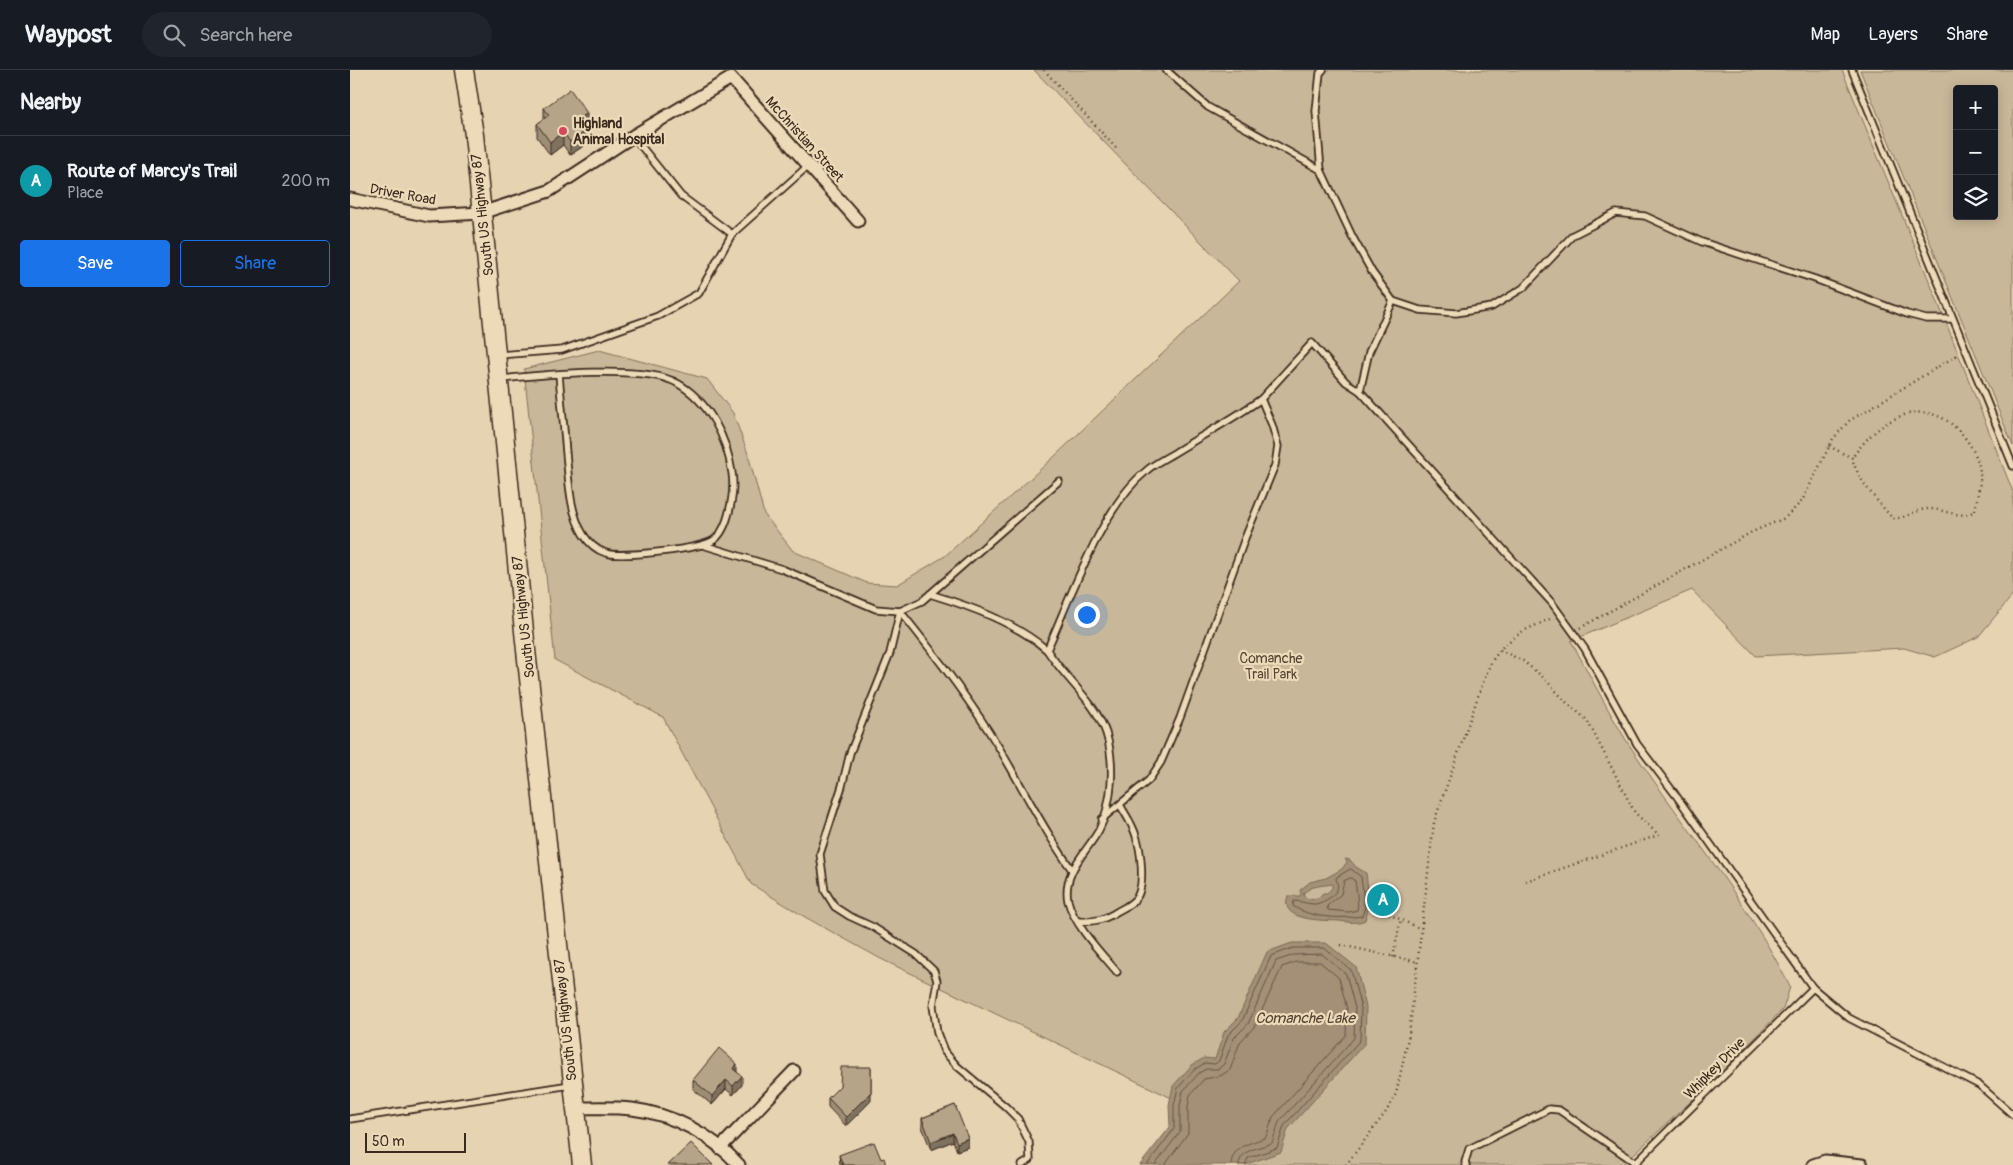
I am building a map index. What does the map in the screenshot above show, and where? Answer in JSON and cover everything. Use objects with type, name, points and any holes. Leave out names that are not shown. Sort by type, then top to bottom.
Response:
[{"type":"main road","name":"South US Highway 87","points":[[464,70],[474,135],[582,1165]]},
{"type":"street","name":"Driver Road","points":[[350,199],[429,216],[481,213],[549,192],[633,136],[730,78]]},
{"type":"street","name":"McChristian Street","points":[[730,78],[858,220]]},
{"type":"street","points":[[720,1148],[794,1071]]},
{"type":"street","points":[[575,1108],[632,1109],[669,1116],[703,1135],[739,1165]]},
{"type":"street","points":[[1813,1165],[1826,1161],[1862,1165]]},
{"type":"lane","points":[[1166,70],[1208,107],[1321,170]]},
{"type":"lane","points":[[1852,70],[2013,466]]},
{"type":"lane","points":[[1321,71],[1316,110],[1321,170],[1356,243],[1372,272],[1393,301],[1420,310],[1456,313],[1492,306],[1523,288],[1573,235],[1616,213],[1645,216],[1702,242],[1926,320],[1952,319]]},
{"type":"lane","points":[[633,136],[681,196],[732,234]]},
{"type":"lane","points":[[496,355],[562,350],[658,316],[699,293],[732,234],[809,165]]},
{"type":"lane","points":[[1360,391],[1369,352],[1393,301]]},
{"type":"lane","points":[[1047,650],[1089,555],[1128,488],[1145,471],[1240,414],[1261,399],[1312,343],[1346,382],[1360,391],[1560,614],[1585,649],[1637,744],[1675,794],[1813,988],[1849,1018],[1979,1086],[2013,1115]]},
{"type":"lane","points":[[499,379],[558,374],[635,373],[676,382],[697,398],[715,420],[728,454],[733,475],[732,498],[724,528],[714,541],[703,545],[631,554],[606,553],[592,546],[583,534],[575,517],[570,489],[558,374]]},
{"type":"lane","points":[[1102,819],[1150,780],[1161,762],[1180,718],[1242,547],[1275,465],[1278,446],[1272,425],[1261,399]]},
{"type":"lane","points":[[703,545],[782,569],[876,609],[900,611],[922,601],[1059,481]]},
{"type":"lane","points":[[930,594],[958,602],[1028,635],[1047,650],[1057,667],[1097,712],[1106,734],[1112,768],[1109,797],[1100,829],[1072,870],[1067,887],[1068,900],[1078,921],[1117,972]]},
{"type":"lane","points":[[900,611],[944,668],[997,745],[1054,845],[1072,870]]},
{"type":"lane","points":[[900,611],[890,653],[850,753],[842,786],[820,854],[826,891],[835,907],[848,916],[881,931],[916,954],[934,971],[937,981],[933,1006],[937,1033],[944,1051],[956,1066],[1018,1118],[1029,1142],[1030,1160],[1022,1165]]},
{"type":"lane","points":[[1078,921],[1092,922],[1103,920],[1127,906],[1136,898],[1140,888],[1141,872],[1136,835],[1120,805]]},
{"type":"lane","name":"Whipkey Drive","points":[[1635,1164],[1813,988]]},
{"type":"lane","points":[[350,1119],[572,1084]]},
{"type":"lane","points":[[1466,1165],[1468,1149],[1549,1109],[1559,1110],[1635,1164]]},
{"type":"path","points":[[1044,70],[1116,148]]},
{"type":"path","points":[[1573,632],[1752,532],[1785,518],[1802,501],[1829,446],[1848,420],[1965,350]]},
{"type":"path","points":[[1829,446],[1852,458],[1855,468],[1865,484],[1892,518],[1900,519],[1921,509],[1944,510],[1960,515],[1971,513],[1975,510],[1980,471],[1975,454],[1965,437],[1952,423],[1939,416],[1924,412],[1909,413],[1892,420],[1878,429],[1861,445],[1852,458]]},
{"type":"path","points":[[1346,1165],[1386,1112],[1396,1094],[1410,1034],[1434,822],[1491,662],[1504,645],[1523,631],[1560,614]]},
{"type":"path","points":[[1500,650],[1523,662],[1544,678],[1567,703],[1587,720],[1635,813],[1659,835],[1526,881]]},
{"type":"path","points":[[1380,910],[1421,928]]},
{"type":"path","points":[[1393,956],[1401,918]]},
{"type":"path","points":[[1341,945],[1418,962]]},
{"type":"green space","name":"Comanche Trail Park","points":[[1034,70],[1842,70],[1937,300],[2013,492],[2013,595],[1978,637],[1935,657],[1904,648],[1756,656],[1692,590],[1571,641],[1626,740],[1733,891],[1773,954],[1790,987],[1783,1009],[1713,1081],[1622,1165],[1227,1165],[1203,1113],[881,959],[805,917],[751,884],[663,717],[555,660],[524,369],[599,350],[707,379],[733,413],[748,454],[764,514],[793,551],[867,583],[897,585],[945,556],[1054,457],[1239,281]]},
{"type":"green space","points":[[1860,70],[2013,70],[2013,446]]},
{"type":"water","points":[[1345,859],[1350,860],[1356,867],[1366,873],[1367,893],[1371,899],[1365,920],[1352,922],[1314,920],[1296,915],[1290,911],[1287,904],[1288,896],[1300,896],[1300,890],[1310,882],[1326,878],[1342,869],[1347,862]],"holes":[[[1332,884],[1332,888],[1318,898],[1308,899],[1303,894],[1316,886]]]},
{"type":"water","name":"Comanche Lake","points":[[1292,943],[1326,943],[1356,967],[1366,1007],[1365,1043],[1288,1129],[1281,1152],[1244,1165],[1140,1165],[1170,1127],[1169,1105],[1173,1086],[1192,1065],[1204,1058],[1215,1059],[1224,1032],[1238,1018],[1267,952]]},
{"type":"building","name":"Highland Animal Hospital","points":[[570,89],[587,113],[577,121],[585,132],[570,142],[563,132],[550,142],[537,124],[549,115],[544,108]]},
{"type":"building","points":[[719,1048],[737,1064],[733,1069],[742,1076],[733,1086],[726,1080],[712,1096],[693,1080]]},
{"type":"building","points":[[841,1067],[871,1067],[871,1092],[846,1117],[828,1098],[840,1086]]},
{"type":"building","points":[[955,1105],[968,1138],[957,1143],[953,1133],[931,1142],[922,1118]]},
{"type":"building","points":[[874,1142],[881,1159],[884,1158],[886,1165],[843,1165],[839,1155]]},
{"type":"building","points":[[691,1143],[713,1165],[668,1165]]},
{"type":"place","name":"Highland Animal Hospital","points":[[563,131]]},
{"type":"place","name":"Route of Marcy's Trail","points":[[1383,900]]}]
